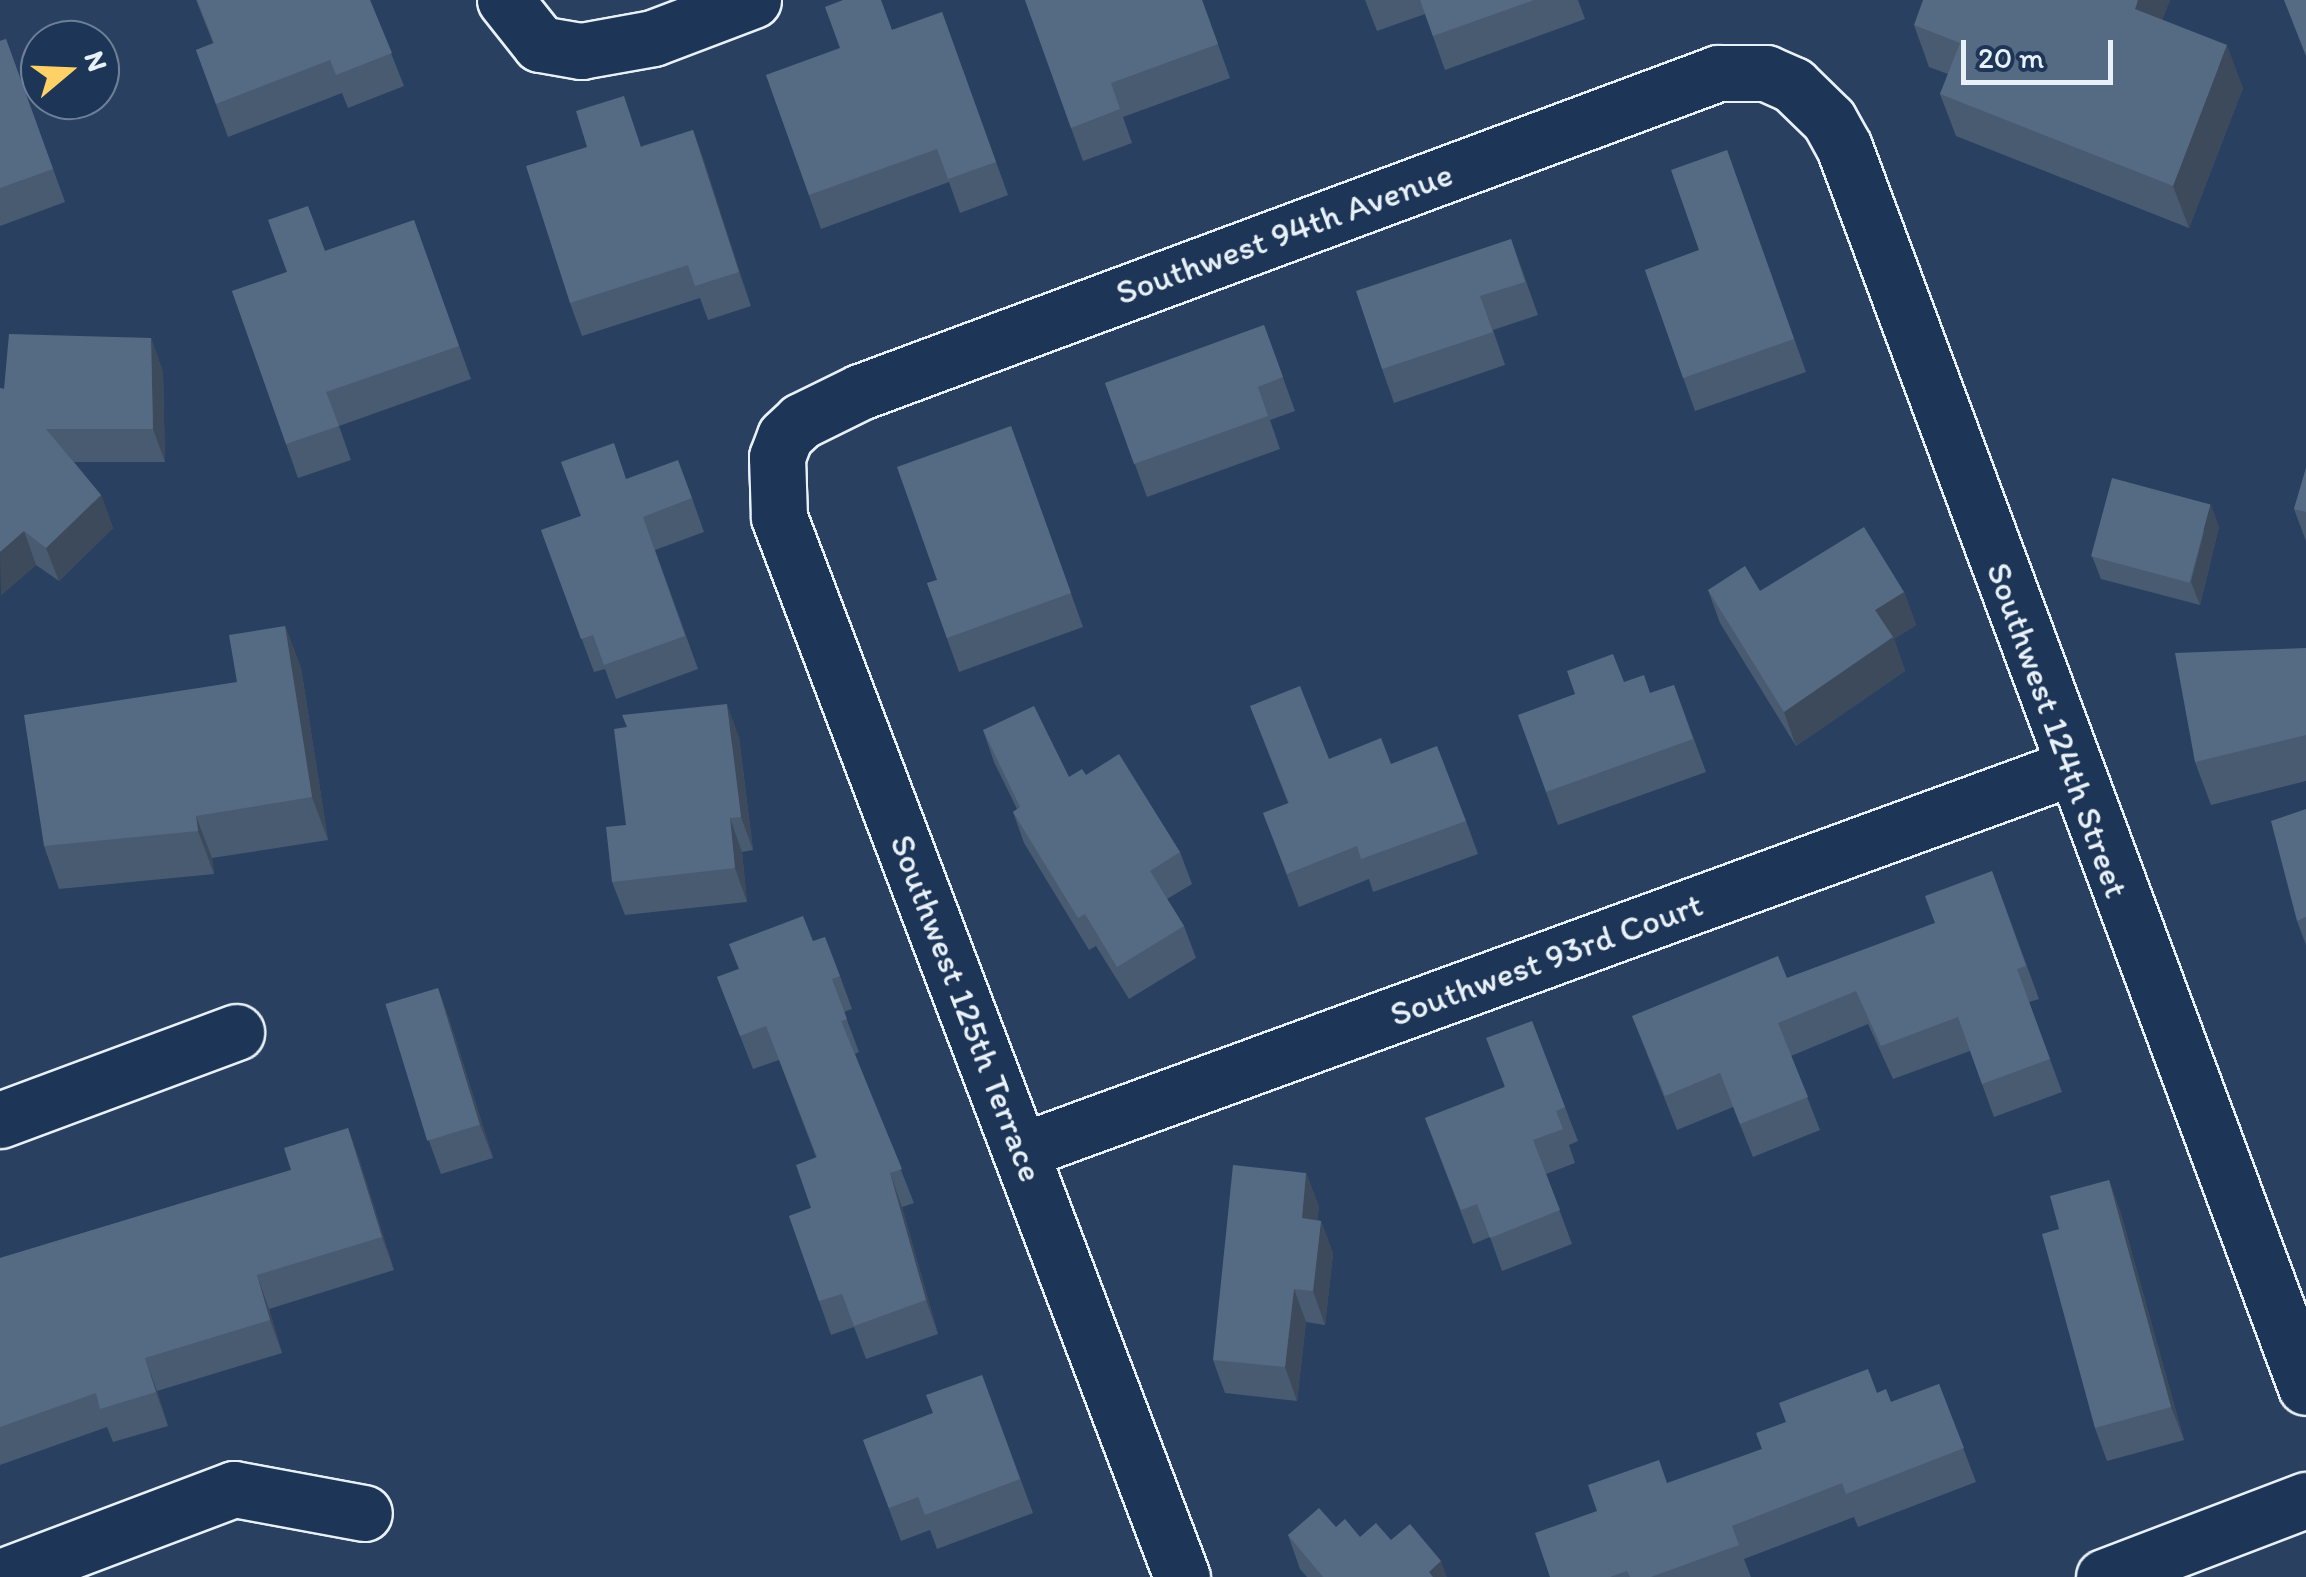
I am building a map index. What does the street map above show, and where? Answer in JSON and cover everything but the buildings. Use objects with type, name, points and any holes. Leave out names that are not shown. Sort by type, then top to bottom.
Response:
[{"type":"street","points":[[506,0],[540,44],[581,51],[622,46],[753,0]]},
{"type":"street","name":"Southwest 94th Avenue","points":[[785,436],[825,406],[860,392],[1696,80],[1743,70],[1794,85]]},
{"type":"street","name":"Southwest 124th Street","points":[[1794,85],[1844,147],[2070,768],[2306,1387]]},
{"type":"street","name":"Southwest 125th Terrace","points":[[785,436],[777,458],[779,516],[1182,1577]]},
{"type":"street","name":"Southwest 93rd Court","points":[[1022,1151],[2070,768]]},
{"type":"street","points":[[0,1120],[236,1032]]},
{"type":"street","points":[[2,1577],[234,1490],[364,1512]]},
{"type":"street","points":[[2104,1577],[2306,1500]]}]
